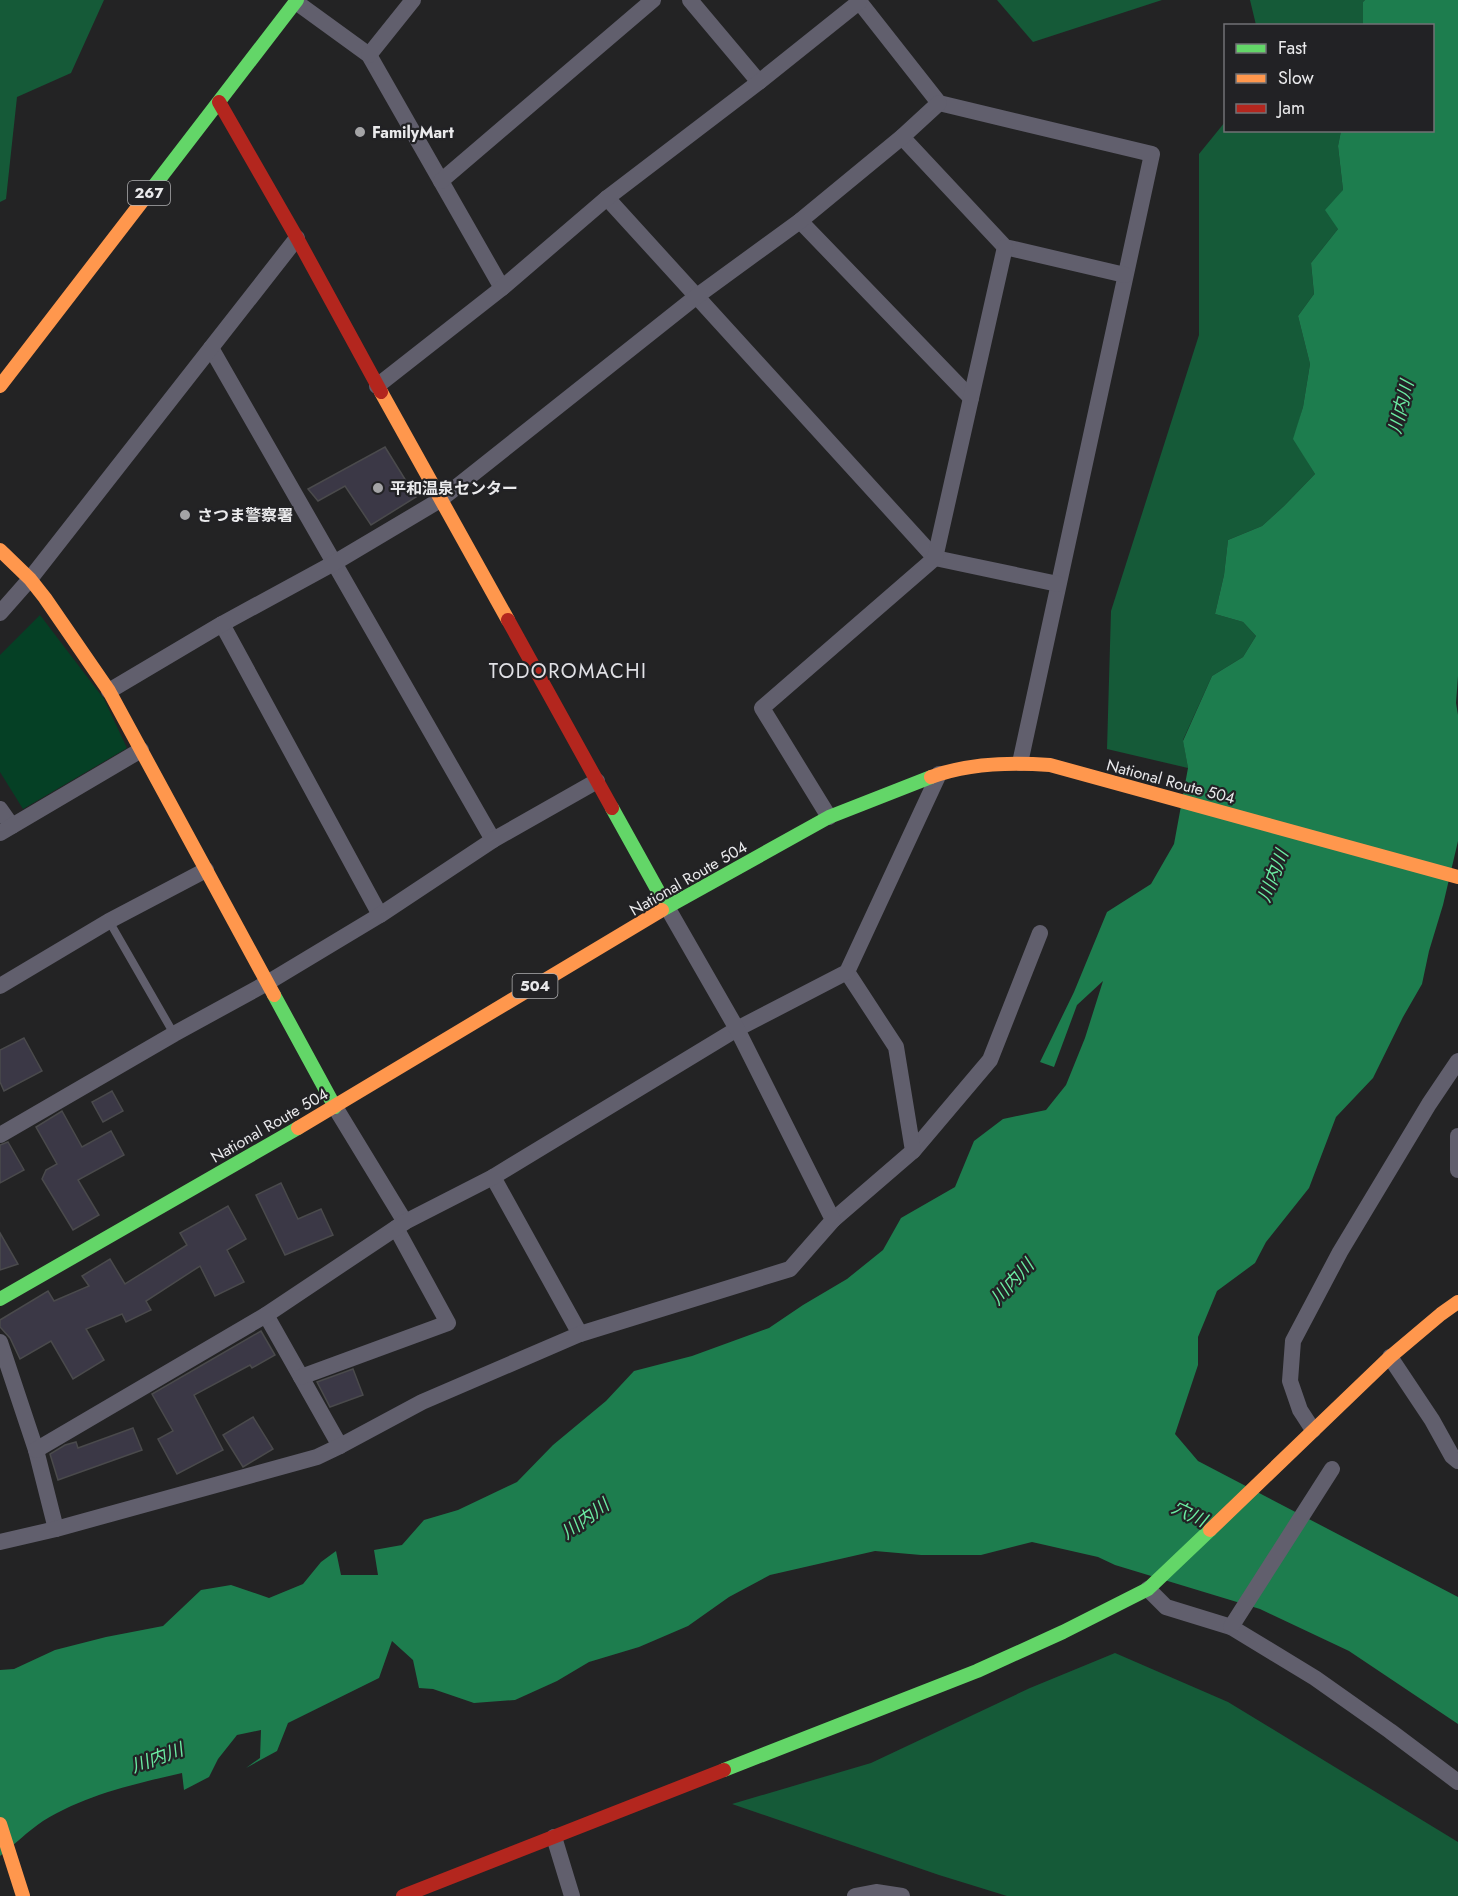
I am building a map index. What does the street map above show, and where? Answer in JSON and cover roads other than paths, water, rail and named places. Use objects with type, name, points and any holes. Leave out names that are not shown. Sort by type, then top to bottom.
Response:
[{"type":"main road","name":"267","points":[[0,386],[296,1]]},
{"type":"main road","points":[[219,102],[297,238],[440,500],[668,907]]},
{"type":"main road","points":[[0,550],[30,579],[45,598],[109,691],[335,1107]]},
{"type":"main road","name":"National Route 504","points":[[0,1299],[335,1107],[668,907],[829,817],[939,774],[976,765],[1020,763],[1050,765],[1458,878]]},
{"type":"main road","points":[[403,1896],[977,1671],[1063,1632],[1148,1589],[1390,1357],[1458,1302]]},
{"type":"main road","points":[[0,1824],[23,1896]]},
{"type":"street","points":[[369,56],[412,0]]},
{"type":"street","points":[[441,181],[653,0]]},
{"type":"street","points":[[690,0],[759,82]]},
{"type":"street","points":[[296,1],[369,56],[502,288]]},
{"type":"street","points":[[377,386],[502,288],[607,198],[759,82],[859,1],[939,103],[1152,154],[1020,763]]},
{"type":"street","points":[[109,691],[440,500],[697,296],[800,221],[902,137],[939,103]]},
{"type":"street","points":[[902,137],[1005,247],[1125,275]]},
{"type":"street","points":[[607,198],[935,558],[1058,584]]},
{"type":"street","points":[[800,221],[971,398]]},
{"type":"street","points":[[0,613],[30,579],[297,238]]},
{"type":"street","points":[[829,817],[762,708],[935,558],[1005,247]]},
{"type":"street","points":[[211,348],[493,840]]},
{"type":"street","points":[[222,624],[380,915]]},
{"type":"street","points":[[0,809],[6,830],[141,750]]},
{"type":"street","points":[[36,1450],[266,1315],[400,1226],[493,1177],[737,1029],[847,972],[939,774]]},
{"type":"street","points":[[0,1135],[267,983],[380,915],[493,840],[597,781]]},
{"type":"street","points":[[0,986],[109,921],[206,870]]},
{"type":"street","points":[[668,907],[737,1029],[833,1220]]},
{"type":"street","points":[[0,1542],[56,1529],[317,1456],[422,1402],[580,1334],[789,1269],[833,1220],[913,1150],[990,1060],[1040,933]]},
{"type":"street","points":[[847,972],[896,1047],[913,1150]]},
{"type":"street","points":[[1313,1430],[1300,1410],[1290,1381],[1293,1341],[1340,1252],[1429,1104],[1458,1061]]},
{"type":"street","points":[[301,1377],[448,1323],[400,1226],[335,1107]]},
{"type":"street","points":[[1458,1136],[1458,1170]]},
{"type":"street","points":[[493,1177],[580,1334]]},
{"type":"street","points":[[266,1315],[340,1446]]},
{"type":"street","points":[[0,1342],[36,1450],[56,1529]]},
{"type":"street","points":[[1390,1357],[1456,1457]]},
{"type":"street","points":[[1235,1621],[1332,1469]]},
{"type":"street","points":[[1148,1589],[1166,1607],[1235,1621],[1458,1782]]},
{"type":"street","points":[[554,1837],[573,1896]]},
{"type":"street","points":[[855,1896],[876,1892],[902,1896]]},
{"type":"lane","points":[[109,921],[174,1034]]},
{"type":"water","points":[[1365,0],[1458,0],[1458,676],[1456,703],[1458,715],[1458,841],[1422,984],[1373,1078],[1336,1117],[1309,1188],[1266,1242],[1255,1263],[1217,1291],[1198,1337],[1198,1365],[1175,1434],[1198,1461],[1458,1597],[1458,1724],[1349,1651],[1260,1609],[1115,1565],[1098,1557],[1032,1542],[981,1555],[921,1555],[875,1551],[770,1575],[729,1597],[688,1626],[639,1647],[589,1662],[557,1681],[515,1700],[474,1703],[433,1689],[419,1688],[413,1660],[392,1641],[379,1678],[288,1723],[277,1751],[246,1768],[260,1758],[261,1730],[237,1735],[218,1759],[209,1777],[184,1790],[182,1773],[93,1797],[43,1821],[0,1856],[0,1670],[14,1669],[55,1650],[163,1626],[201,1590],[231,1585],[269,1598],[303,1584],[321,1562],[336,1551],[341,1575],[378,1575],[374,1550],[402,1545],[424,1520],[458,1510],[517,1482],[553,1445],[606,1401],[634,1371],[692,1356],[769,1328],[847,1279],[883,1250],[901,1218],[955,1187],[974,1141],[1003,1119],[1046,1110],[1066,1085],[1085,1038],[1103,981],[1077,1005],[1054,1067],[1040,1062],[1074,992],[1107,912],[1151,884],[1174,844],[1188,768],[1183,741],[1212,676],[1243,657],[1256,636],[1243,622],[1215,614],[1224,575],[1228,540],[1262,526],[1315,474],[1293,439],[1303,407],[1310,364],[1298,316],[1314,294],[1311,263],[1338,229],[1325,210],[1343,190],[1338,146],[1341,132],[1434,132],[1434,24],[1363,24],[1363,2]]},
{"type":"place","name":"FamilyMart","points":[[360,132]]},
{"type":"place","name":"平和温泉センター","points":[[378,488]]},
{"type":"place","name":"さつま警察署","points":[[185,515]]},
{"type":"district","name":"TODOROMACHI","points":[[568,671]]},
{"type":"water label","name":"川内川","points":[[1401,407]]},
{"type":"water label","name":"川内川","points":[[1273,876]]},
{"type":"water label","name":"川内川","points":[[1012,1282]]},
{"type":"water label","name":"穴川","points":[[1189,1514]]},
{"type":"water label","name":"川内川","points":[[585,1519]]},
{"type":"water label","name":"川内川","points":[[157,1758]]}]
